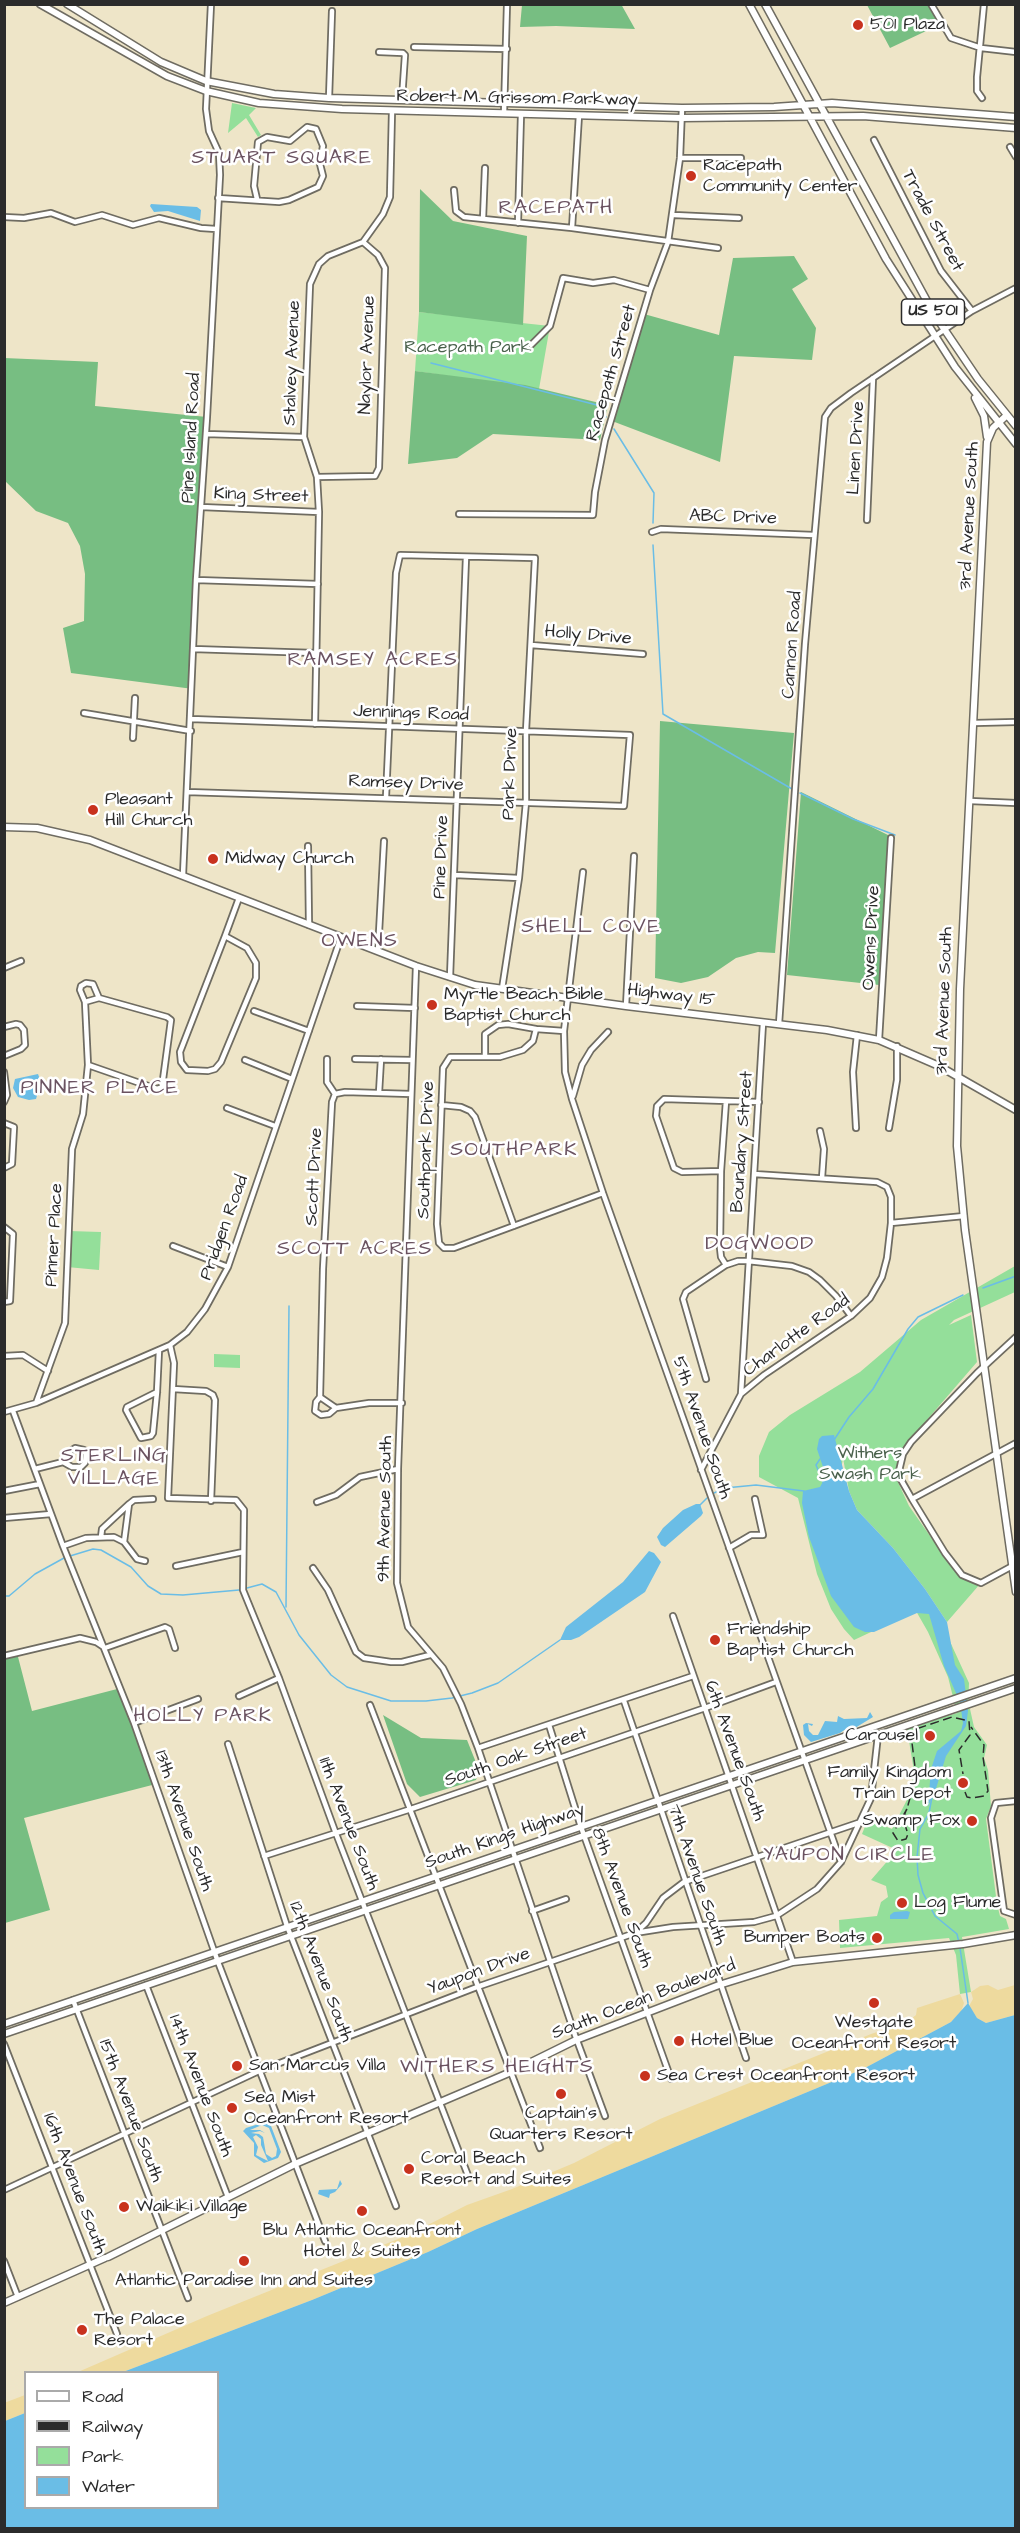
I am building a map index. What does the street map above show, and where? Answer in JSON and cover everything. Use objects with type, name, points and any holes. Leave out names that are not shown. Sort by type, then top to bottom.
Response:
[{"type":"main road","name":"Robert M. Grissom Parkway","points":[[40,4],[146,66],[206,91],[259,103],[291,107],[504,114],[681,117],[863,116],[1016,128]]},
{"type":"main road","name":"Robert M. Grissom Parkway","points":[[67,4],[161,62],[206,81],[254,91],[295,96],[682,108],[842,103],[1016,117]]},
{"type":"main road","name":"US 501","points":[[749,4],[886,259],[975,395],[1016,444]]},
{"type":"main road","name":"US 501","points":[[765,4],[903,261],[978,380],[1016,426]]},
{"type":"main road","points":[[291,107],[291,100],[295,96]]},
{"type":"main road","points":[[975,395],[984,416],[987,442]]},
{"type":"main road","name":"3rd Avenue South","points":[[1007,415],[993,428],[987,442],[957,1077],[957,1146],[964,1216],[1016,1592]]},
{"type":"main road","name":"Highway 15","points":[[4,828],[37,828],[90,840],[450,978],[502,990],[779,1024],[879,1040],[897,1046],[1016,1110]]},
{"type":"main road","name":"South Kings Highway","points":[[4,2024],[1016,1678]]},
{"type":"main road","name":"South Kings Highway","points":[[4,2034],[440,1887],[1016,1688]]},
{"type":"main road","name":"South Ocean Boulevard","points":[[4,2303],[106,2258],[295,2164],[511,2072],[576,2040],[719,1984],[793,1962],[963,1944],[1016,1935]]},
{"type":"street","name":"Pine Island Road","points":[[183,875],[196,580],[220,161],[206,121],[211,4]]},
{"type":"street","points":[[504,114],[507,4]]},
{"type":"street","points":[[931,4],[951,38],[981,48],[1016,52]]},
{"type":"street","points":[[982,98],[977,91],[984,4]]},
{"type":"street","points":[[329,98],[332,11]]},
{"type":"street","points":[[414,47],[507,49]]},
{"type":"street","points":[[379,52],[405,55],[402,99]]},
{"type":"street","name":"Racepath Street","points":[[459,514],[593,515],[605,440],[650,290],[668,242],[674,215],[682,108]]},
{"type":"street","points":[[363,243],[378,224],[390,197],[392,111]]},
{"type":"street","points":[[518,223],[521,114]]},
{"type":"street","points":[[572,228],[579,115]]},
{"type":"street","points":[[218,198],[279,202],[318,187],[323,176],[320,164],[323,146],[316,129],[307,128],[290,141],[267,137],[258,142],[254,186],[257,199]]},
{"type":"street","name":"Trade Street","points":[[874,140],[941,271],[972,311]]},
{"type":"street","points":[[1010,147],[1016,157]]},
{"type":"street","points":[[680,158],[741,158]]},
{"type":"street","points":[[483,219],[485,168]]},
{"type":"street","points":[[454,190],[458,213],[464,217],[572,228],[718,248]]},
{"type":"street","points":[[4,217],[24,218],[51,213],[75,222],[102,215],[133,225],[159,218],[201,228],[216,229]]},
{"type":"street","points":[[674,215],[739,218]]},
{"type":"street","name":"Stalvey Avenue","points":[[315,724],[319,512],[317,477],[304,437],[310,284],[319,264],[328,256],[363,243]]},
{"type":"street","name":"Naylor Avenue","points":[[317,477],[375,476],[379,468],[385,268],[378,255],[363,243]]},
{"type":"street","points":[[531,345],[550,326],[564,278],[593,283],[614,280],[650,290]]},
{"type":"street","name":"Cannon Road","points":[[779,1024],[814,535],[825,417],[834,405],[972,311],[1016,288]]},
{"type":"street","name":"Linen Drive","points":[[867,520],[873,378]]},
{"type":"street","points":[[206,434],[304,437]]},
{"type":"street","name":"King Street","points":[[201,507],[319,512]]},
{"type":"street","name":"ABC Drive","points":[[652,532],[661,529],[814,535]]},
{"type":"street","points":[[386,797],[396,573],[400,555],[466,557]]},
{"type":"street","name":"Park Drive","points":[[466,557],[535,558],[526,731],[526,802],[519,878],[502,990]]},
{"type":"street","name":"Pine Drive","points":[[450,978],[466,557]]},
{"type":"street","points":[[196,580],[318,584]]},
{"type":"street","name":"Holly Drive","points":[[531,645],[643,654]]},
{"type":"street","points":[[194,649],[315,653]]},
{"type":"street","points":[[134,738],[135,698]]},
{"type":"street","points":[[84,713],[191,731]]},
{"type":"street","name":"Jennings Road","points":[[191,719],[630,735],[624,806]]},
{"type":"street","points":[[974,723],[1016,722]]},
{"type":"street","name":"Ramsey Drive","points":[[187,792],[624,806]]},
{"type":"street","points":[[970,801],[1016,803]]},
{"type":"street","name":"Owens Drive","points":[[879,1040],[891,838]]},
{"type":"street","points":[[378,951],[384,841]]},
{"type":"street","points":[[308,846],[309,925]]},
{"type":"street","points":[[626,1006],[634,856]]},
{"type":"street","name":"5th Avenue South","points":[[583,872],[564,1031],[565,1072],[572,1099],[603,1193],[841,1862]]},
{"type":"street","points":[[455,875],[519,878]]},
{"type":"street","points":[[225,936],[248,948],[256,963],[256,978],[216,1069],[187,1070],[180,1062],[180,1052],[239,898]]},
{"type":"street","name":"Pridgen Road","points":[[4,1412],[36,1403],[170,1345],[187,1332],[205,1309],[228,1267],[341,937]]},
{"type":"street","points":[[4,968],[21,961]]},
{"type":"street","name":"9th Avenue South","points":[[416,966],[398,1469],[397,1583],[408,1627],[443,1668],[457,1693],[478,1748],[576,2040],[605,2116]]},
{"type":"street","points":[[88,1065],[157,1089],[162,1087],[171,1020],[99,998],[85,1002],[80,990],[86,983],[93,984],[99,998]]},
{"type":"street","name":"Pinner Place","points":[[36,1403],[65,1323],[72,1149],[83,1114],[88,1065],[85,1002]]},
{"type":"street","points":[[357,1006],[415,1008]]},
{"type":"street","points":[[254,1011],[309,1031]]},
{"type":"street","name":"Boundary Street","points":[[701,1470],[741,1394],[763,1023]]},
{"type":"street","points":[[485,1057],[486,1034],[498,1025],[508,1024],[564,1031]]},
{"type":"street","points":[[4,1027],[20,1025],[24,1030],[25,1045],[4,1056]]},
{"type":"street","name":"Southpark Drive","points":[[536,1029],[533,1041],[523,1050],[500,1057],[450,1057],[443,1068],[437,1224],[439,1243],[444,1248],[454,1248],[603,1193]]},
{"type":"street","points":[[572,1099],[586,1057],[608,1032]]},
{"type":"street","points":[[855,1128],[853,1072],[857,1035]]},
{"type":"street","points":[[889,1128],[897,1080],[897,1046]]},
{"type":"street","points":[[327,1059],[327,1082],[335,1094],[411,1094]]},
{"type":"street","points":[[355,1059],[412,1060]]},
{"type":"street","points":[[380,1093],[381,1059]]},
{"type":"street","points":[[245,1060],[292,1079]]},
{"type":"street","points":[[4,1072],[7,1095],[4,1102]]},
{"type":"street","name":"Scott Drive","points":[[320,1397],[323,1269],[332,1102],[335,1094]]},
{"type":"street","points":[[721,1171],[682,1172],[674,1168],[655,1111],[664,1099],[759,1102]]},
{"type":"street","points":[[726,1101],[721,1171],[720,1248],[721,1257],[726,1265]]},
{"type":"street","points":[[441,1105],[461,1107],[470,1111],[475,1117],[514,1226]]},
{"type":"street","points":[[227,1108],[275,1126]]},
{"type":"street","points":[[4,1123],[14,1127],[12,1164],[4,1168]]},
{"type":"street","points":[[820,1131],[824,1149],[822,1178]]},
{"type":"street","name":"Charlotte Road","points":[[741,1394],[764,1375],[851,1317],[870,1298],[882,1277],[888,1258],[891,1223],[891,1197],[887,1187],[877,1182],[754,1174]]},
{"type":"street","points":[[891,1223],[964,1216]]},
{"type":"street","points":[[7,1301],[13,1234],[9,1227]]},
{"type":"street","points":[[173,1246],[228,1267]]},
{"type":"street","points":[[706,1379],[683,1299],[686,1292],[726,1265],[748,1261],[792,1266],[809,1272],[837,1296],[851,1317]]},
{"type":"street","points":[[1013,1565],[981,1583],[962,1575],[945,1553],[912,1499],[900,1478],[899,1471],[906,1448],[984,1366],[1016,1337]]},
{"type":"street","points":[[170,1345],[174,1362],[168,1498],[211,1501],[215,1400],[213,1395],[206,1391],[173,1389]]},
{"type":"street","points":[[157,1392],[127,1407],[126,1410],[141,1437],[151,1436],[153,1433],[157,1392],[159,1350]]},
{"type":"street","points":[[4,1356],[23,1355],[48,1371]]},
{"type":"street","points":[[336,1408],[320,1397],[316,1402],[315,1411],[321,1415],[329,1414],[336,1408],[369,1403],[402,1403]]},
{"type":"street","name":"13th Avenue South","points":[[13,1411],[63,1546],[134,1724],[218,1962],[325,2241]]},
{"type":"street","points":[[912,1499],[1016,1443]]},
{"type":"street","points":[[35,1469],[63,1462],[72,1467],[81,1467],[85,1463],[86,1454],[84,1450],[75,1448],[66,1454],[63,1462]]},
{"type":"street","points":[[317,1502],[336,1495],[360,1477],[398,1469]]},
{"type":"street","points":[[4,1491],[40,1484]]},
{"type":"street","points":[[729,1548],[751,1535],[763,1535],[754,1498]]},
{"type":"street","points":[[100,1537],[102,1529],[134,1500],[153,1499]]},
{"type":"street","name":"11th Avenue South","points":[[211,1501],[236,1500],[244,1510],[243,1590],[279,1678],[335,1832],[469,2178]]},
{"type":"street","points":[[124,1542],[129,1504]]},
{"type":"street","points":[[4,1518],[51,1514]]},
{"type":"street","points":[[63,1546],[86,1538],[114,1537],[124,1542],[137,1559],[145,1561]]},
{"type":"street","points":[[176,1566],[243,1552]]},
{"type":"street","points":[[312,1568],[327,1590],[356,1652],[364,1658],[402,1662],[430,1655]]},
{"type":"street","name":"6th Avenue South","points":[[673,1616],[793,1962]]},
{"type":"street","points":[[4,1656],[80,1638],[96,1642],[105,1648],[165,1627],[169,1629],[176,1648]]},
{"type":"street","points":[[478,1748],[693,1676]]},
{"type":"street","points":[[239,1696],[279,1678]]},
{"type":"street","name":"South Oak Street","points":[[264,1856],[411,1809],[776,1682]]},
{"type":"street","points":[[134,1724],[198,1699]]},
{"type":"street","name":"7th Avenue South","points":[[624,1701],[746,2058]]},
{"type":"street","points":[[370,1705],[540,2148]]},
{"type":"street","name":"8th Avenue South","points":[[549,1725],[581,1827],[622,1937],[670,2079]]},
{"type":"street","name":"Yaupon Drive","points":[[4,2190],[259,2071],[477,1987],[635,1933],[753,1922],[776,1916],[817,1889],[841,1862],[871,1798],[879,1735]]},
{"type":"street","name":"12th Avenue South","points":[[228,1744],[287,1926],[396,2206]]},
{"type":"street","points":[[1016,1801],[996,1803],[991,1818],[1004,1911],[1016,1916]]},
{"type":"street","points":[[635,1933],[646,1923],[663,1898],[684,1882],[861,1822]]},
{"type":"street","points":[[532,1911],[566,1899]]},
{"type":"street","name":"14th Avenue South","points":[[147,1985],[228,2198]]},
{"type":"street","name":"15th Avenue South","points":[[73,2000],[188,2298]]},
{"type":"street","name":"16th Avenue South","points":[[4,2044],[117,2334]]},
{"type":"street","points":[[4,2261],[18,2297]]},
{"type":"green space","points":[[621,4],[635,29],[520,27],[522,5]]},
{"type":"green space","points":[[867,5],[931,5],[941,24],[890,48]]},
{"type":"green space","name":"STUART SQUARE","points":[[232,103],[256,108],[249,115],[261,135],[258,137],[246,118],[228,133]]},
{"type":"green space","points":[[420,189],[453,221],[527,236],[523,325],[419,312]]},
{"type":"green space","points":[[794,256],[808,279],[792,289],[816,328],[812,360],[734,356],[720,462],[612,421],[644,314],[719,335],[733,258]]},
{"type":"green space","name":"Racepath Park","points":[[419,312],[550,326],[539,389],[415,371]]},
{"type":"green space","points":[[4,358],[98,362],[95,406],[207,417],[196,580],[193,689],[71,673],[63,628],[84,621],[85,574],[80,546],[68,523],[36,511],[5,481]]},
{"type":"green space","points":[[415,371],[525,385],[608,405],[600,440],[493,434],[457,458],[408,464]]},
{"type":"green space","points":[[660,721],[794,733],[775,953],[758,952],[736,958],[708,977],[681,983],[655,978]]},
{"type":"green space","points":[[801,792],[890,836],[879,985],[787,975]]},
{"type":"green space","points":[[69,1231],[101,1232],[99,1270],[67,1267]]},
{"type":"green space","name":"Withers Swash Park","points":[[1015,1266],[1015,1292],[954,1320],[949,1325],[971,1315],[977,1362],[907,1443],[897,1461],[897,1480],[909,1506],[954,1570],[980,1584],[947,1622],[893,1548],[857,1510],[849,1491],[843,1458],[840,1476],[862,1522],[947,1635],[969,1683],[968,1709],[970,1709],[974,1727],[987,1745],[984,1758],[988,1770],[991,1806],[986,1819],[997,1904],[1000,1916],[1006,1919],[1009,1929],[962,1937],[971,1992],[960,1994],[956,1955],[949,1938],[840,1948],[839,1920],[877,1916],[881,1902],[888,1897],[886,1886],[871,1880],[897,1850],[862,1834],[868,1819],[892,1829],[912,1790],[913,1765],[907,1729],[957,1713],[948,1677],[916,1611],[854,1640],[844,1629],[831,1609],[817,1574],[798,1498],[759,1477],[759,1456],[769,1432],[790,1415],[860,1372],[921,1320]]},
{"type":"green space","points":[[214,1354],[240,1355],[240,1368],[214,1367]]},
{"type":"green space","points":[[17,1653],[32,1711],[121,1688],[156,1784],[24,1818],[50,1910],[5,1923],[4,1656]]},
{"type":"green space","points":[[383,1715],[421,1738],[467,1740],[479,1770],[476,1780],[420,1797],[407,1784]]},
{"type":"sand","points":[[988,1985],[998,1990],[1015,1985],[1015,2015],[986,2023],[977,2018],[969,2006],[973,1999],[971,1992],[980,1986]]},
{"type":"sand","points":[[960,1994],[964,2003],[961,2012],[951,2022],[863,2069],[477,2229],[428,2252],[312,2300],[126,2371],[80,2371],[207,2316],[408,2235],[467,2205],[574,2163],[660,2119],[871,2034],[907,2022],[916,2015],[917,2008]]},
{"type":"sand","points":[[24,2395],[24,2413],[5,2421],[4,2403]]},
{"type":"water","points":[[151,204],[197,207],[201,210],[200,221],[168,211],[154,212]]},
{"type":"water","points":[[38,1074],[41,1082],[36,1099],[18,1097],[13,1088],[15,1079]]},
{"type":"water","points":[[834,1435],[849,1491],[857,1510],[893,1548],[947,1622],[955,1665],[964,1679],[968,1711],[966,1726],[946,1756],[935,1792],[928,1806],[931,1769],[937,1751],[961,1731],[963,1723],[960,1702],[944,1666],[929,1614],[917,1613],[874,1632],[865,1632],[854,1627],[831,1596],[809,1537],[802,1503],[803,1491],[820,1487],[826,1476],[817,1449],[819,1439],[822,1436]]},
{"type":"water","points":[[700,1504],[703,1513],[701,1516],[665,1547],[661,1545],[657,1537],[663,1528],[683,1510]]},
{"type":"water","points":[[649,1551],[654,1553],[661,1562],[645,1592],[579,1637],[560,1640],[566,1627],[623,1582]]},
{"type":"water","points":[[870,1712],[873,1717],[855,1728],[811,1742],[804,1735],[803,1725],[806,1723],[813,1724],[812,1726],[808,1724],[809,1731],[813,1735],[818,1735],[825,1721],[837,1722],[838,1716],[844,1719],[867,1718]]},
{"type":"water","points":[[894,1912],[910,1912],[908,1919],[890,1919],[890,1915]]},
{"type":"water","points":[[968,2003],[977,2018],[986,2023],[1015,2015],[1015,2528],[5,2528],[5,2421],[24,2413],[24,2509],[219,2509],[219,2371],[126,2371],[312,2300],[863,2069],[951,2022]]},
{"type":"water","points":[[265,2122],[271,2126],[281,2152],[278,2158],[264,2163],[254,2156],[254,2143],[243,2131]],"holes":[[[262,2125],[269,2128],[277,2149],[276,2156],[272,2158],[266,2154],[263,2137],[251,2133],[260,2131],[265,2133],[260,2130],[250,2130]],[[256,2135],[261,2139],[261,2145],[268,2161],[256,2155],[258,2147],[253,2137]]]},
{"type":"water","points":[[340,2180],[342,2184],[335,2192],[330,2194],[329,2198],[318,2194],[319,2190],[337,2189]]},
{"type":"waterway","points":[[431,363],[597,405],[606,417]]},
{"type":"waterway","points":[[614,429],[654,493],[653,523]]},
{"type":"waterway","points":[[653,545],[663,714],[792,789]]},
{"type":"waterway","points":[[800,793],[853,819],[895,835]]},
{"type":"waterway","points":[[983,1288],[1016,1276]]},
{"type":"waterway","points":[[834,1440],[849,1417],[873,1389],[908,1329],[918,1317],[963,1295]]},
{"type":"waterway","points":[[286,1607],[289,1306]]},
{"type":"waterway","points":[[820,1459],[816,1465],[824,1484]]},
{"type":"waterway","points":[[714,1493],[725,1488],[756,1485],[804,1491]]},
{"type":"waterway","points":[[700,1505],[707,1498]]},
{"type":"waterway","points":[[70,1556],[93,1549],[101,1550],[131,1567],[148,1586],[161,1594],[183,1595],[239,1590]]},
{"type":"waterway","points":[[4,1596],[9,1596],[35,1574],[64,1558]]},
{"type":"waterway","points":[[247,1588],[262,1584],[276,1592],[299,1635],[331,1675],[347,1687],[391,1701],[426,1701],[472,1693],[498,1683],[560,1640]]},
{"type":"waterway","points":[[932,1797],[929,1813],[920,1829],[918,1875],[923,1893],[935,1916],[957,1934],[959,1943]]},
{"type":"waterway","points":[[960,1948],[968,2003]]},
{"type":"railway","points":[[907,1809],[893,1833],[898,1841],[906,1839],[908,1834],[903,1819],[908,1805],[913,1788],[915,1767],[911,1735],[916,1729],[952,1717],[969,1721],[970,1735],[959,1750],[963,1774]]},
{"type":"railway","points":[[965,1792],[967,1797],[972,1798],[984,1796],[988,1791],[983,1757],[984,1745],[971,1727]]},
{"type":"place","name":"501 Plaza","points":[[858,25]]},
{"type":"place","name":"Racepath Community Center","points":[[691,176]]},
{"type":"place","name":"Pleasant Hill Church","points":[[93,810]]},
{"type":"place","name":"Midway Church","points":[[213,859]]},
{"type":"place","name":"Myrtle Beach Bible Baptist Church","points":[[432,1005]]},
{"type":"place","name":"Friendship Baptist Church","points":[[715,1640]]},
{"type":"place","name":"Carousel","points":[[930,1736]]},
{"type":"place","name":"Family Kingdom Train Depot","points":[[963,1783]]},
{"type":"place","name":"Swamp Fox","points":[[972,1821]]},
{"type":"place","name":"Log Flume","points":[[902,1903]]},
{"type":"place","name":"Bumper Boats","points":[[877,1938]]},
{"type":"place","name":"Westgate Oceanfront Resort","points":[[874,2003]]},
{"type":"place","name":"Hotel Blue","points":[[679,2041]]},
{"type":"place","name":"San Marcus Villa","points":[[237,2066]]},
{"type":"place","name":"Sea Crest Oceanfront Resort","points":[[645,2076]]},
{"type":"place","name":"Captain's Quarters Resort","points":[[561,2094]]},
{"type":"place","name":"Sea Mist Oceanfront Resort","points":[[232,2108]]},
{"type":"place","name":"Coral Beach Resort and Suites","points":[[409,2169]]},
{"type":"place","name":"Waikiki Village","points":[[124,2207]]},
{"type":"place","name":"Blu Atlantic Oceanfront Hotel & Suites","points":[[362,2211]]},
{"type":"place","name":"Atlantic Paradise Inn and Suites","points":[[244,2261]]},
{"type":"place","name":"The Palace Resort","points":[[82,2330]]},
{"type":"district","name":"STUART SQUARE","points":[[282,159]]},
{"type":"district","name":"RACEPATH","points":[[556,209]]},
{"type":"district","name":"RAMSEY ACRES","points":[[373,661]]},
{"type":"district","name":"SHELL COVE","points":[[591,928]]},
{"type":"district","name":"OWENS","points":[[360,942]]},
{"type":"district","name":"PINNER PLACE","points":[[100,1089]]},
{"type":"district","name":"SOUTHPARK","points":[[514,1151]]},
{"type":"district","name":"DOGWOOD","points":[[760,1245]]},
{"type":"district","name":"SCOTT ACRES","points":[[355,1250]]},
{"type":"district","name":"STERLING VILLAGE","points":[[114,1468]]},
{"type":"district","name":"HOLLY PARK","points":[[203,1717]]},
{"type":"district","name":"YAUPON CIRCLE","points":[[849,1856]]},
{"type":"district","name":"WITHERS HEIGHTS","points":[[497,2068]]}]
